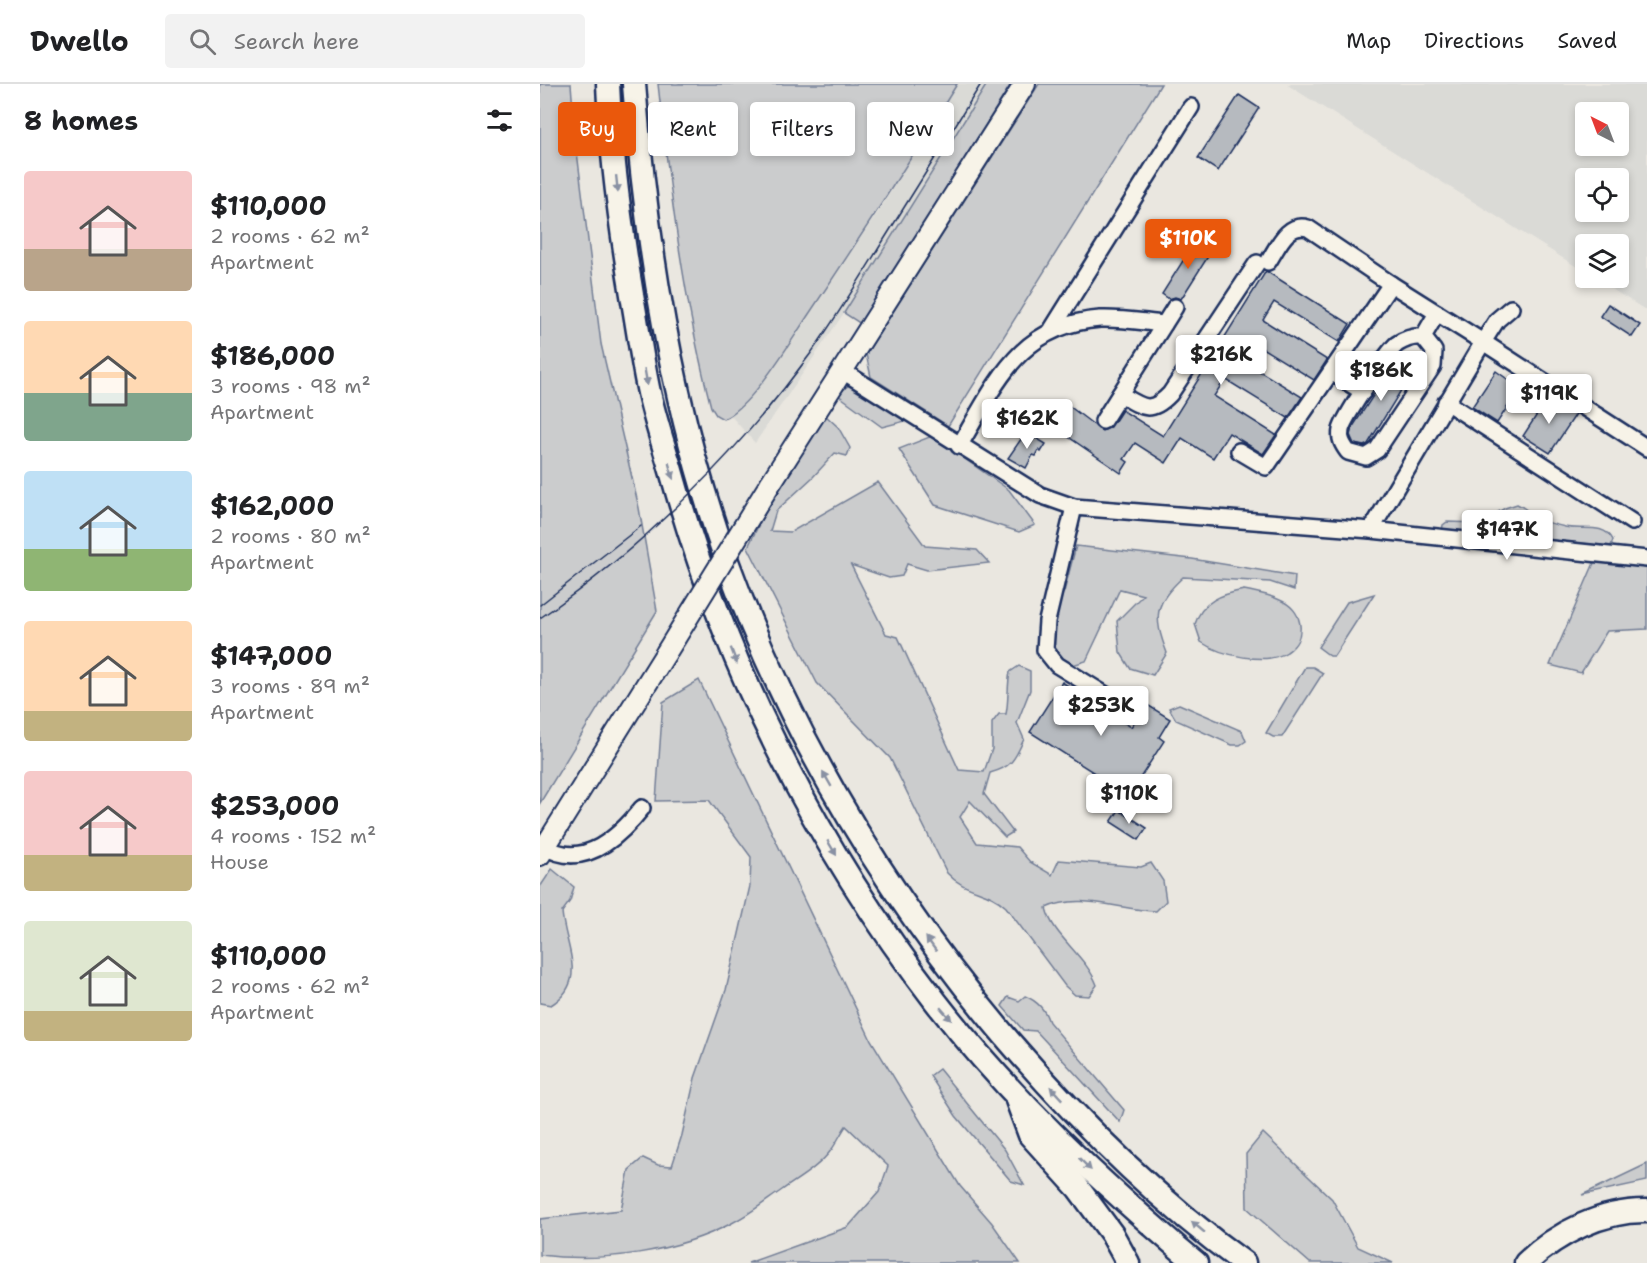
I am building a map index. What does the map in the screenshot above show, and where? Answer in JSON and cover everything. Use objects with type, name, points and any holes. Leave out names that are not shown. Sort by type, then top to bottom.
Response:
[{"type":"highway","points":[[608,84],[624,249],[649,390],[686,523],[739,668],[785,764],[831,848],[875,917],[938,1004],[1014,1093],[1132,1209],[1196,1263]]},
{"type":"highway","points":[[634,84],[651,252],[674,375],[707,501],[725,556],[759,641],[808,746],[857,832],[929,941],[962,985],[1035,1071],[1107,1146],[1160,1194],[1244,1263]]},
{"type":"highway","points":[[1014,1093],[1030,1135],[1078,1188],[1112,1234],[1128,1263]]},
{"type":"highway","points":[[1526,1263],[1554,1240],[1581,1226],[1618,1214],[1647,1211]]},
{"type":"main road","points":[[542,851],[841,370],[1025,84]]},
{"type":"street","points":[[1052,329],[1191,107]]},
{"type":"street","points":[[1120,394],[1142,407],[1154,407],[1161,403],[1170,394],[1262,263],[1293,227],[1300,226],[1308,228],[1647,448]]},
{"type":"street","points":[[1239,451],[1266,467],[1391,284]]},
{"type":"street","points":[[1103,421],[1175,307]]},
{"type":"street","points":[[1371,530],[1483,342],[1497,320],[1511,308]]},
{"type":"street","points":[[1423,337],[1437,313]]},
{"type":"street","points":[[959,446],[1005,371],[1034,340],[1052,329],[1101,319],[1164,324]]},
{"type":"street","points":[[1412,337],[1423,337],[1434,351],[1432,366],[1377,450],[1366,457],[1348,452],[1340,434],[1363,392],[1397,344],[1412,337]]},
{"type":"street","points":[[841,370],[1040,495],[1074,507],[1371,530],[1647,559]]},
{"type":"street","points":[[1331,372],[1363,392]]},
{"type":"street","points":[[1446,402],[1632,522]]},
{"type":"street","points":[[1074,507],[1047,621],[1045,650],[1057,665],[1130,710]]},
{"type":"street","points":[[542,851],[562,855],[583,854],[612,839],[626,828],[642,808]]},
{"type":"shaded area","points":[[540,84],[571,84],[572,102],[558,102],[558,156],[578,156],[601,344],[639,508],[657,611],[540,803]]},
{"type":"shaded area","points":[[658,84],[957,84],[946,102],[867,102],[867,156],[912,156],[782,356],[746,401],[723,419],[716,415],[711,407],[701,367],[686,287],[667,156],[738,156],[738,102],[660,102]]},
{"type":"shaded area","points":[[957,84],[987,84],[954,137],[954,102],[946,102]]},
{"type":"shaded area","points":[[987,84],[1011,84],[861,324],[844,313],[942,156],[954,156],[954,137]]},
{"type":"shaded area","points":[[1039,84],[1161,84],[948,426],[871,377],[866,354]]},
{"type":"shaded area","points":[[1286,84],[1647,84],[1647,311],[1610,288],[1629,288],[1629,234],[1575,234],[1575,266]]},
{"type":"shaded area","points":[[913,156],[942,156],[844,313],[755,443],[731,416],[757,388],[781,355],[879,211]]},
{"type":"shaded area","points":[[851,383],[909,420],[882,427],[838,395]]},
{"type":"shaded area","points":[[825,415],[838,427],[850,448],[847,456],[835,453],[776,511],[770,531],[791,532],[878,482],[925,546],[977,550],[989,563],[927,570],[907,564],[902,576],[889,578],[851,565],[886,634],[898,637],[959,770],[984,772],[992,749],[992,723],[999,714],[1006,714],[1010,672],[1019,666],[1030,671],[1030,690],[1017,723],[1024,739],[1008,765],[990,773],[984,794],[1013,832],[1005,837],[970,801],[960,817],[977,843],[1017,847],[1030,862],[1052,875],[1059,860],[1141,867],[1151,863],[1163,881],[1166,901],[1156,911],[1086,902],[1059,903],[1046,908],[1055,928],[1092,974],[1097,985],[1089,996],[1075,995],[1065,986],[1006,907],[999,901],[961,884],[947,873],[890,758],[817,683],[748,547],[763,516]]},
{"type":"shaded area","points":[[932,436],[1009,490],[1035,525],[1019,532],[935,505],[899,449]]},
{"type":"shaded area","points":[[1517,504],[1550,523],[1571,528],[1592,528],[1604,531],[1613,540],[1611,546],[1442,530],[1443,525],[1447,522],[1480,523],[1505,508]]},
{"type":"shaded area","points":[[1076,546],[1192,559],[1295,576],[1294,590],[1270,582],[1183,577],[1166,595],[1159,611],[1158,620],[1167,653],[1153,675],[1130,668],[1120,652],[1117,621],[1143,595],[1120,589],[1086,661],[1069,666],[1052,658],[1052,609],[1064,592]]},
{"type":"shaded area","points":[[1597,556],[1647,562],[1647,629],[1607,631],[1581,673],[1550,665]]},
{"type":"shaded area","points":[[1244,590],[1265,594],[1284,602],[1296,613],[1299,619],[1300,634],[1293,647],[1287,652],[1268,658],[1244,657],[1231,655],[1201,642],[1195,624],[1198,616],[1208,604],[1221,596]]},
{"type":"shaded area","points":[[1374,594],[1334,656],[1330,656],[1318,647],[1347,602]]},
{"type":"shaded area","points":[[1305,667],[1313,667],[1323,673],[1282,737],[1273,737],[1266,733]]},
{"type":"shaded area","points":[[699,680],[871,1040],[960,1186],[992,1223],[1020,1263],[748,1263],[848,1227],[879,1192],[888,1166],[846,1126],[832,1149],[815,1167],[745,1216],[711,1233],[664,1248],[639,1253],[588,1257],[540,1255],[540,1219],[621,1210],[629,1170],[643,1158],[658,1165],[672,1166],[682,1135],[695,1078],[726,990],[750,886],[751,857],[709,800],[656,801],[663,702]]},
{"type":"shaded area","points":[[1179,704],[1242,731],[1246,741],[1240,745],[1232,745],[1176,720],[1169,708]]},
{"type":"shaded area","points":[[552,869],[574,887],[570,901],[562,912],[570,950],[572,974],[563,996],[551,1005],[540,1003],[540,887]]},
{"type":"shaded area","points":[[1025,996],[1040,1006],[1049,1022],[1124,1110],[1120,1122],[1036,1031],[1023,1030],[1002,1006],[1008,997],[1019,1001]]},
{"type":"shaded area","points":[[939,1069],[1005,1150],[1024,1185],[1011,1181],[956,1116],[930,1076]]},
{"type":"shaded area","points":[[1263,1133],[1332,1199],[1358,1247],[1393,1263],[1310,1263],[1247,1208],[1246,1154]]},
{"type":"shaded area","points":[[1647,1164],[1647,1181],[1582,1195]]},
{"type":"building","points":[[1239,95],[1259,108],[1218,171],[1198,158]]},
{"type":"building","points":[[1198,237],[1214,247],[1181,299],[1175,297],[1169,299],[1162,294]]},
{"type":"building","points":[[1266,271],[1350,324],[1339,342],[1274,302],[1263,320],[1327,360],[1314,380],[1249,340],[1238,358],[1302,397],[1288,418],[1225,379],[1214,396],[1276,435],[1263,454],[1229,433],[1213,458],[1182,438],[1166,463],[1135,443],[1124,459],[1128,462],[1121,473],[1054,427],[1069,406],[1102,431],[1111,427],[1122,410],[1163,436]]},
{"type":"building","points":[[1608,304],[1640,325],[1632,337],[1600,316]]},
{"type":"building","points":[[1399,356],[1416,366],[1368,444],[1364,446],[1354,444],[1350,435],[1352,428]]},
{"type":"building","points":[[1496,371],[1520,388],[1497,423],[1472,407]]},
{"type":"building","points":[[1549,396],[1576,414],[1550,453],[1523,436]]},
{"type":"building","points":[[1026,432],[1046,444],[1041,452],[1039,450],[1036,456],[1033,455],[1026,468],[1008,458]]},
{"type":"building","points":[[1062,682],[1131,727],[1146,704],[1170,719],[1159,737],[1164,741],[1129,795],[1030,732]]},
{"type":"building","points":[[1119,810],[1147,828],[1139,840],[1111,822]]},
{"type":"tram line","points":[[540,618],[616,561],[652,530],[687,497],[752,427],[811,353],[838,313],[981,84]]},
{"type":"tram line","points":[[540,605],[641,526]]}]
